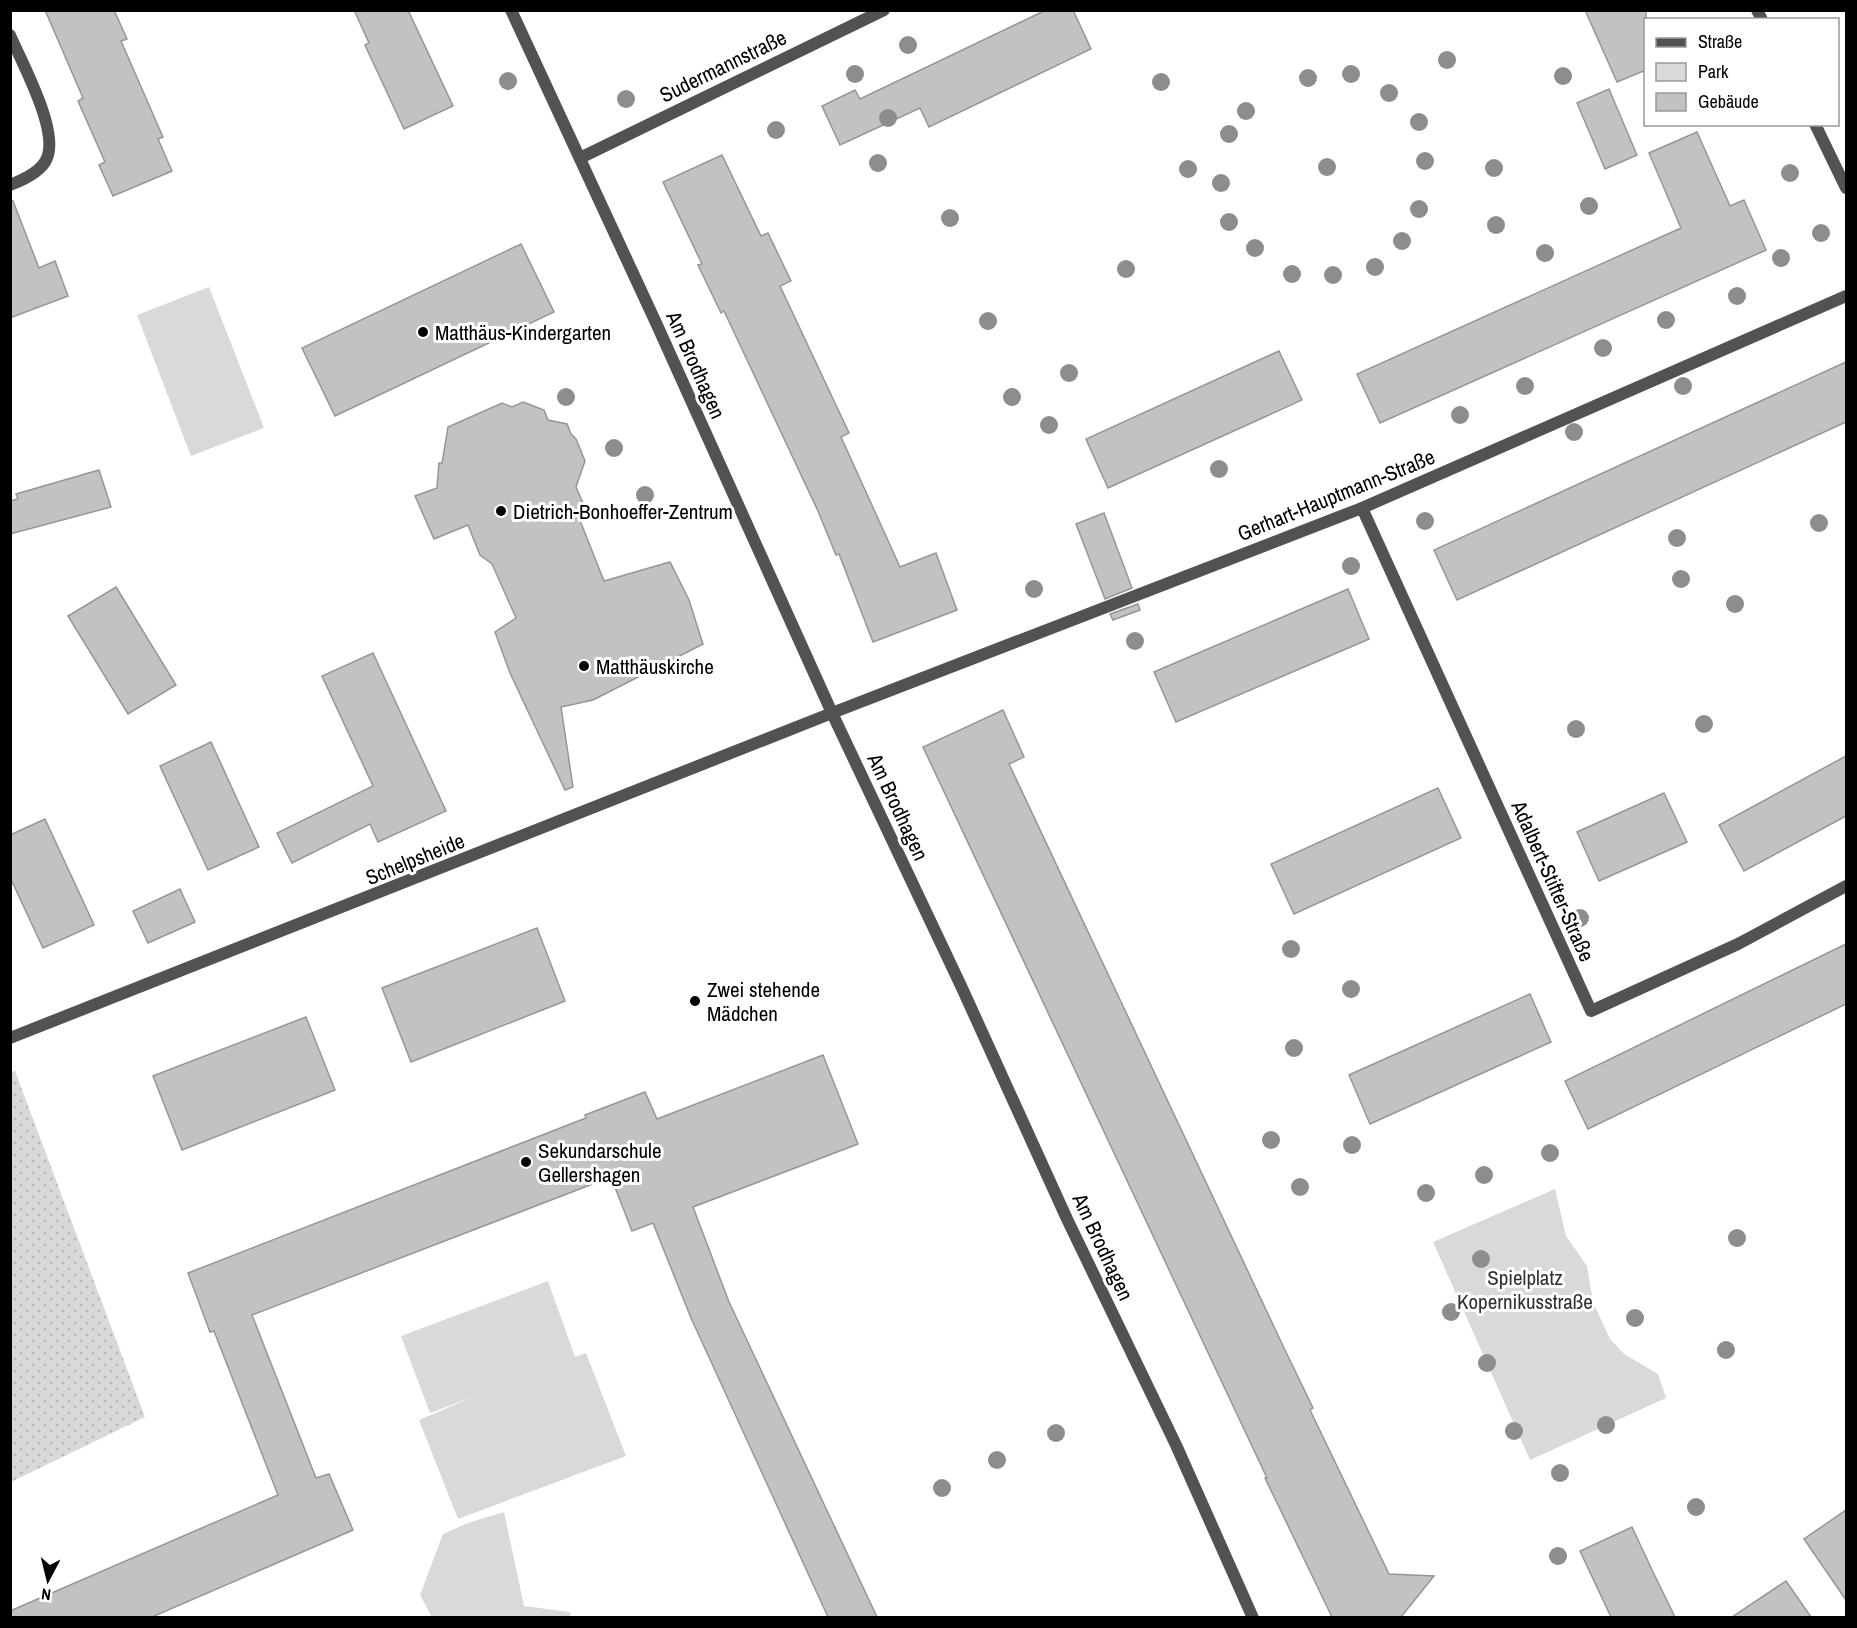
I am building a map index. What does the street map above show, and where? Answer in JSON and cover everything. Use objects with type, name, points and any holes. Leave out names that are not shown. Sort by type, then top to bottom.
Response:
[{"type":"street","name":"Am Brodhagen","points":[[512,10],[832,713],[962,988],[1067,1219],[1176,1445],[1253,1617]]},
{"type":"street","name":"Sudermannstraße","points":[[580,158],[884,10]]},
{"type":"street","points":[[10,35],[46,119],[50,140],[47,160],[38,169],[10,185]]},
{"type":"street","points":[[1816,126],[1846,188]]},
{"type":"street","name":"Gerhart-Hauptmann-Straße","points":[[832,713],[1362,508],[1846,296]]},
{"type":"street","name":"Adalbert-Stifter-Straße","points":[[1362,508],[1591,1011],[1737,944],[1846,886]]},
{"type":"street","name":"Schelpsheide","points":[[10,1038],[832,713]]},
{"type":"green space","points":[[209,287],[264,428],[191,456],[137,315]]},
{"type":"green space","points":[[15,1071],[145,1417],[11,1482],[10,1073]]},
{"type":"green space","name":"Spielplatz Kopernikusstraße","points":[[1555,1189],[1566,1236],[1587,1266],[1593,1302],[1610,1339],[1624,1354],[1658,1374],[1666,1398],[1530,1460],[1433,1242]]},
{"type":"green space","points":[[548,1281],[575,1357],[586,1353],[626,1456],[458,1519],[419,1420],[473,1397],[430,1413],[401,1336]]},
{"type":"green space","points":[[504,1512],[524,1606],[570,1612],[571,1617],[432,1617],[420,1595],[443,1534],[468,1523]]},
{"type":"building","points":[[45,10],[114,10],[127,39],[121,41],[163,137],[158,139],[172,171],[113,196],[99,165],[105,162],[78,101],[83,98]]},
{"type":"building","points":[[354,10],[408,10],[453,106],[404,129],[365,45],[369,43]]},
{"type":"building","points":[[1046,10],[1073,10],[1091,49],[929,127],[920,108],[840,145],[822,106],[855,90],[860,99]]},
{"type":"building","points":[[1585,10],[1646,10],[1644,71],[1617,82]]},
{"type":"building","points":[[1609,89],[1637,155],[1605,169],[1577,103]]},
{"type":"building","points":[[1697,132],[1730,206],[1744,200],[1766,250],[1380,423],[1357,374],[1681,228],[1649,153]]},
{"type":"building","points":[[722,155],[761,236],[768,233],[791,281],[780,286],[849,433],[841,437],[900,567],[936,553],[957,610],[873,642],[839,554],[836,555],[818,511],[724,311],[721,313],[698,265],[702,264],[663,182]]},
{"type":"building","points":[[13,201],[39,268],[55,261],[68,296],[10,318],[10,202]]},
{"type":"building","name":"Matthäus-Kindergarten","points":[[521,244],[554,312],[335,416],[302,348]]},
{"type":"building","points":[[1279,351],[1302,400],[1108,488],[1086,439]]},
{"type":"building","points":[[1846,362],[1846,422],[1457,600],[1434,550]]},
{"type":"building","points":[[523,402],[544,410],[548,420],[567,424],[576,439],[585,461],[576,487],[583,503],[579,518],[604,581],[670,562],[689,600],[703,644],[593,700],[561,707],[573,787],[565,790],[510,673],[495,632],[516,618],[492,564],[480,555],[468,525],[434,539],[415,496],[437,488],[439,463],[442,463],[448,427],[502,403],[512,407]]},
{"type":"building","points":[[99,470],[111,507],[10,534],[10,501],[18,499],[16,494]]},
{"type":"building","points":[[1104,513],[1132,588],[1105,599],[1076,524]]},
{"type":"building","points":[[116,587],[176,685],[128,714],[68,616]]},
{"type":"building","points":[[1348,589],[1369,639],[1176,722],[1154,672]]},
{"type":"building","points":[[1138,604],[1140,610],[1113,620],[1110,614]]},
{"type":"building","points":[[373,653],[446,811],[378,842],[370,824],[292,863],[277,833],[373,786],[322,676]]},
{"type":"building","points":[[1003,710],[1024,757],[1009,764],[1313,1408],[1310,1410],[1389,1574],[1434,1576],[1401,1617],[1332,1617],[923,747]]},
{"type":"building","points":[[211,742],[259,847],[208,870],[160,766]]},
{"type":"building","points":[[1846,756],[1846,816],[1744,871],[1719,825]]},
{"type":"building","points":[[1438,788],[1461,838],[1294,914],[1271,864]]},
{"type":"building","points":[[1664,793],[1687,842],[1599,881],[1577,832]]},
{"type":"building","points":[[45,819],[94,925],[43,948],[10,877],[10,835]]},
{"type":"building","points":[[180,889],[195,922],[148,943],[133,911]]},
{"type":"building","points":[[537,928],[565,1001],[411,1062],[382,988]]},
{"type":"building","points":[[1846,944],[1846,1004],[1588,1129],[1565,1081]]},
{"type":"building","points":[[1530,994],[1551,1042],[1370,1124],[1349,1075]]},
{"type":"building","points":[[306,1017],[335,1090],[182,1150],[153,1076]]},
{"type":"building","points":[[823,1055],[858,1144],[693,1207],[729,1302],[877,1617],[828,1617],[691,1318],[653,1223],[632,1231],[611,1177],[252,1315],[316,1478],[329,1474],[353,1530],[152,1617],[10,1617],[10,1611],[278,1495],[214,1331],[210,1332],[188,1273],[586,1118],[585,1115],[645,1092],[657,1119]]},
{"type":"building","points":[[1846,1510],[1846,1600],[1804,1539]]},
{"type":"building","points":[[1632,1527],[1675,1617],[1611,1617],[1580,1551]]},
{"type":"building","points":[[1786,1581],[1811,1617],[1732,1617]]},
{"type":"place","name":"Matthäus-Kindergarten","points":[[423,332]]},
{"type":"place","name":"Dietrich-Bonhoeffer-Zentrum","points":[[501,511]]},
{"type":"place","name":"Matthäuskirche","points":[[584,666]]},
{"type":"place","name":"Zwei stehende Mädchen","points":[[695,1001]]},
{"type":"place","name":"Sekundarschule Gellershagen","points":[[526,1162]]}]
